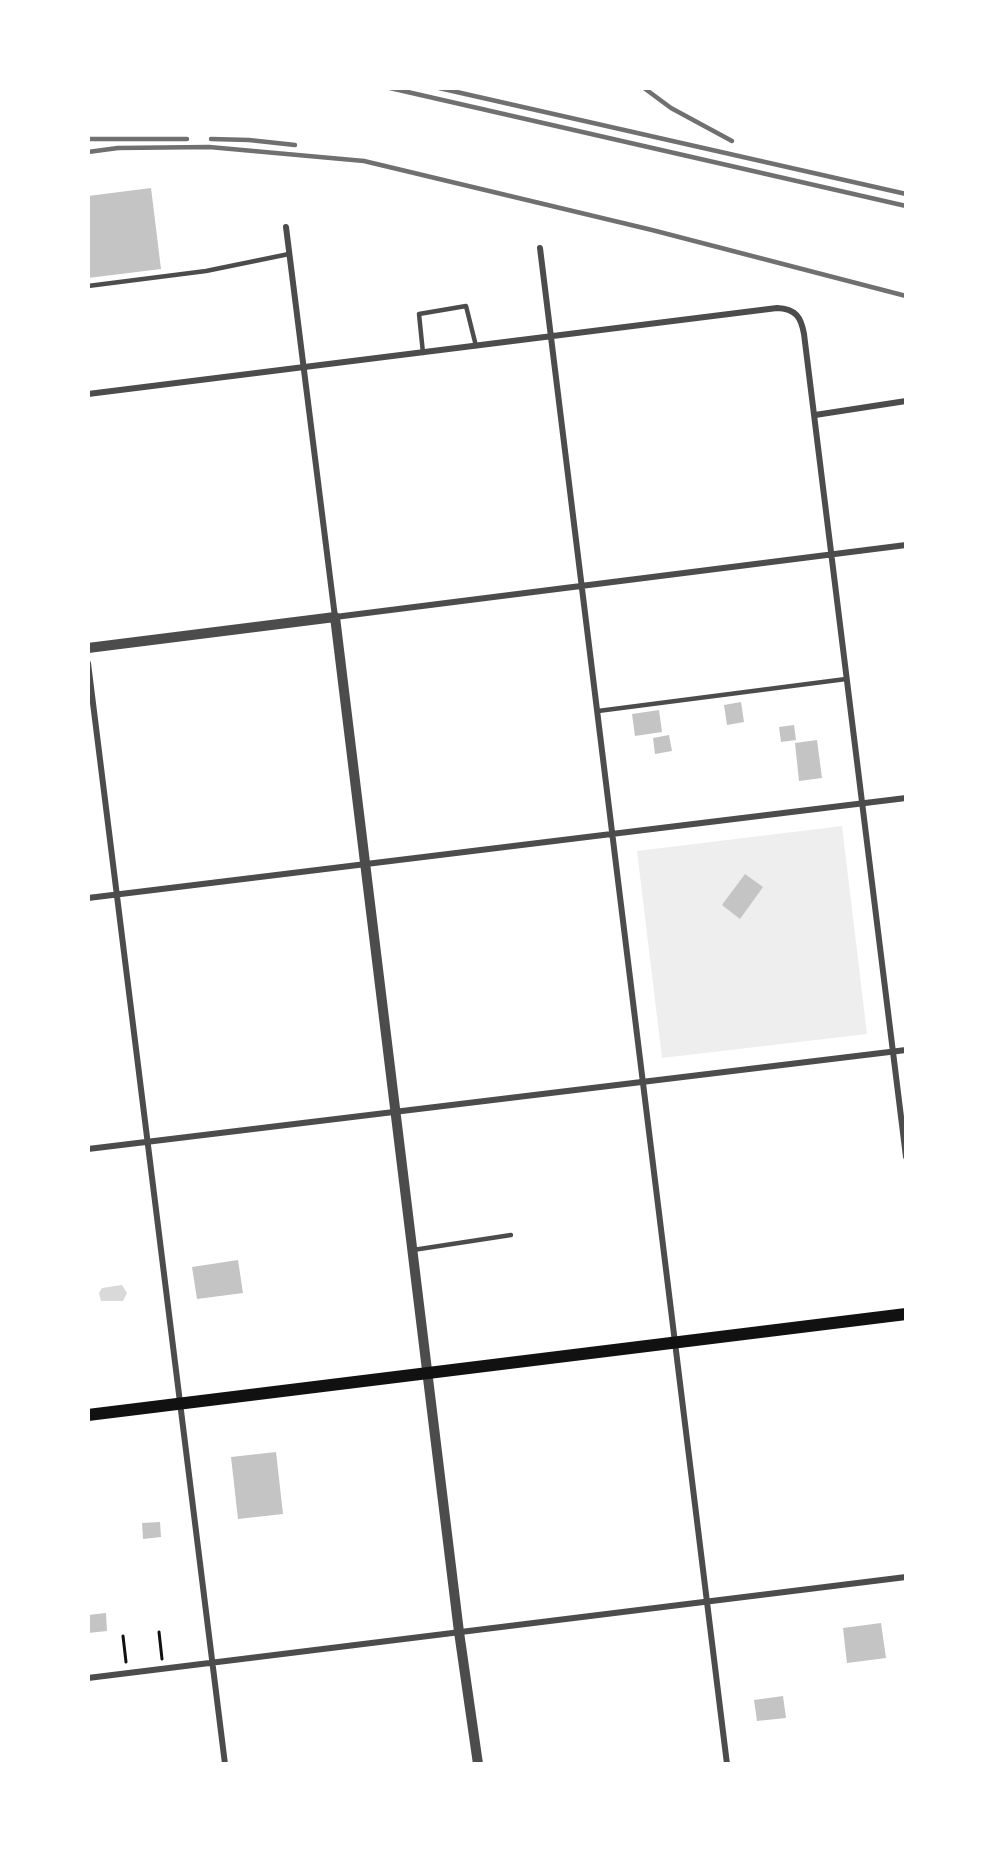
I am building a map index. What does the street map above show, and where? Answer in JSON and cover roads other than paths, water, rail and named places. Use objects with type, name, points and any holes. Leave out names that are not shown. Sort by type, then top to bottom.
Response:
[{"type":"main road","points":[[88,1415],[427,1371],[906,1314]]},
{"type":"street","points":[[286,227],[459,1632],[478,1764]]},
{"type":"street","points":[[540,248],[727,1764]]},
{"type":"street","points":[[88,394],[777,308],[792,310],[798,314],[804,334],[891,1052],[906,1157]]},
{"type":"street","points":[[814,415],[906,401]]},
{"type":"street","points":[[88,648],[906,545]]},
{"type":"street","points":[[88,663],[178,1404],[225,1764]]},
{"type":"street","points":[[88,898],[906,798]]},
{"type":"street","points":[[88,1149],[906,1050]]},
{"type":"street","points":[[88,1678],[906,1577]]},
{"type":"lane","points":[[88,286],[214,269],[290,254]]},
{"type":"lane","points":[[423,353],[419,314],[466,306],[476,346]]},
{"type":"lane","points":[[598,711],[846,679]]},
{"type":"lane","points":[[412,1250],[511,1235]]},
{"type":"railway","points":[[390,88],[906,206]]},
{"type":"railway","points":[[439,88],[906,194]]},
{"type":"railway","points":[[644,88],[671,108],[732,141]]},
{"type":"railway","points":[[88,139],[187,139]]},
{"type":"railway","points":[[211,139],[295,145]]},
{"type":"railway","points":[[88,152],[118,148],[209,147],[364,161],[652,230],[906,296]]}]
